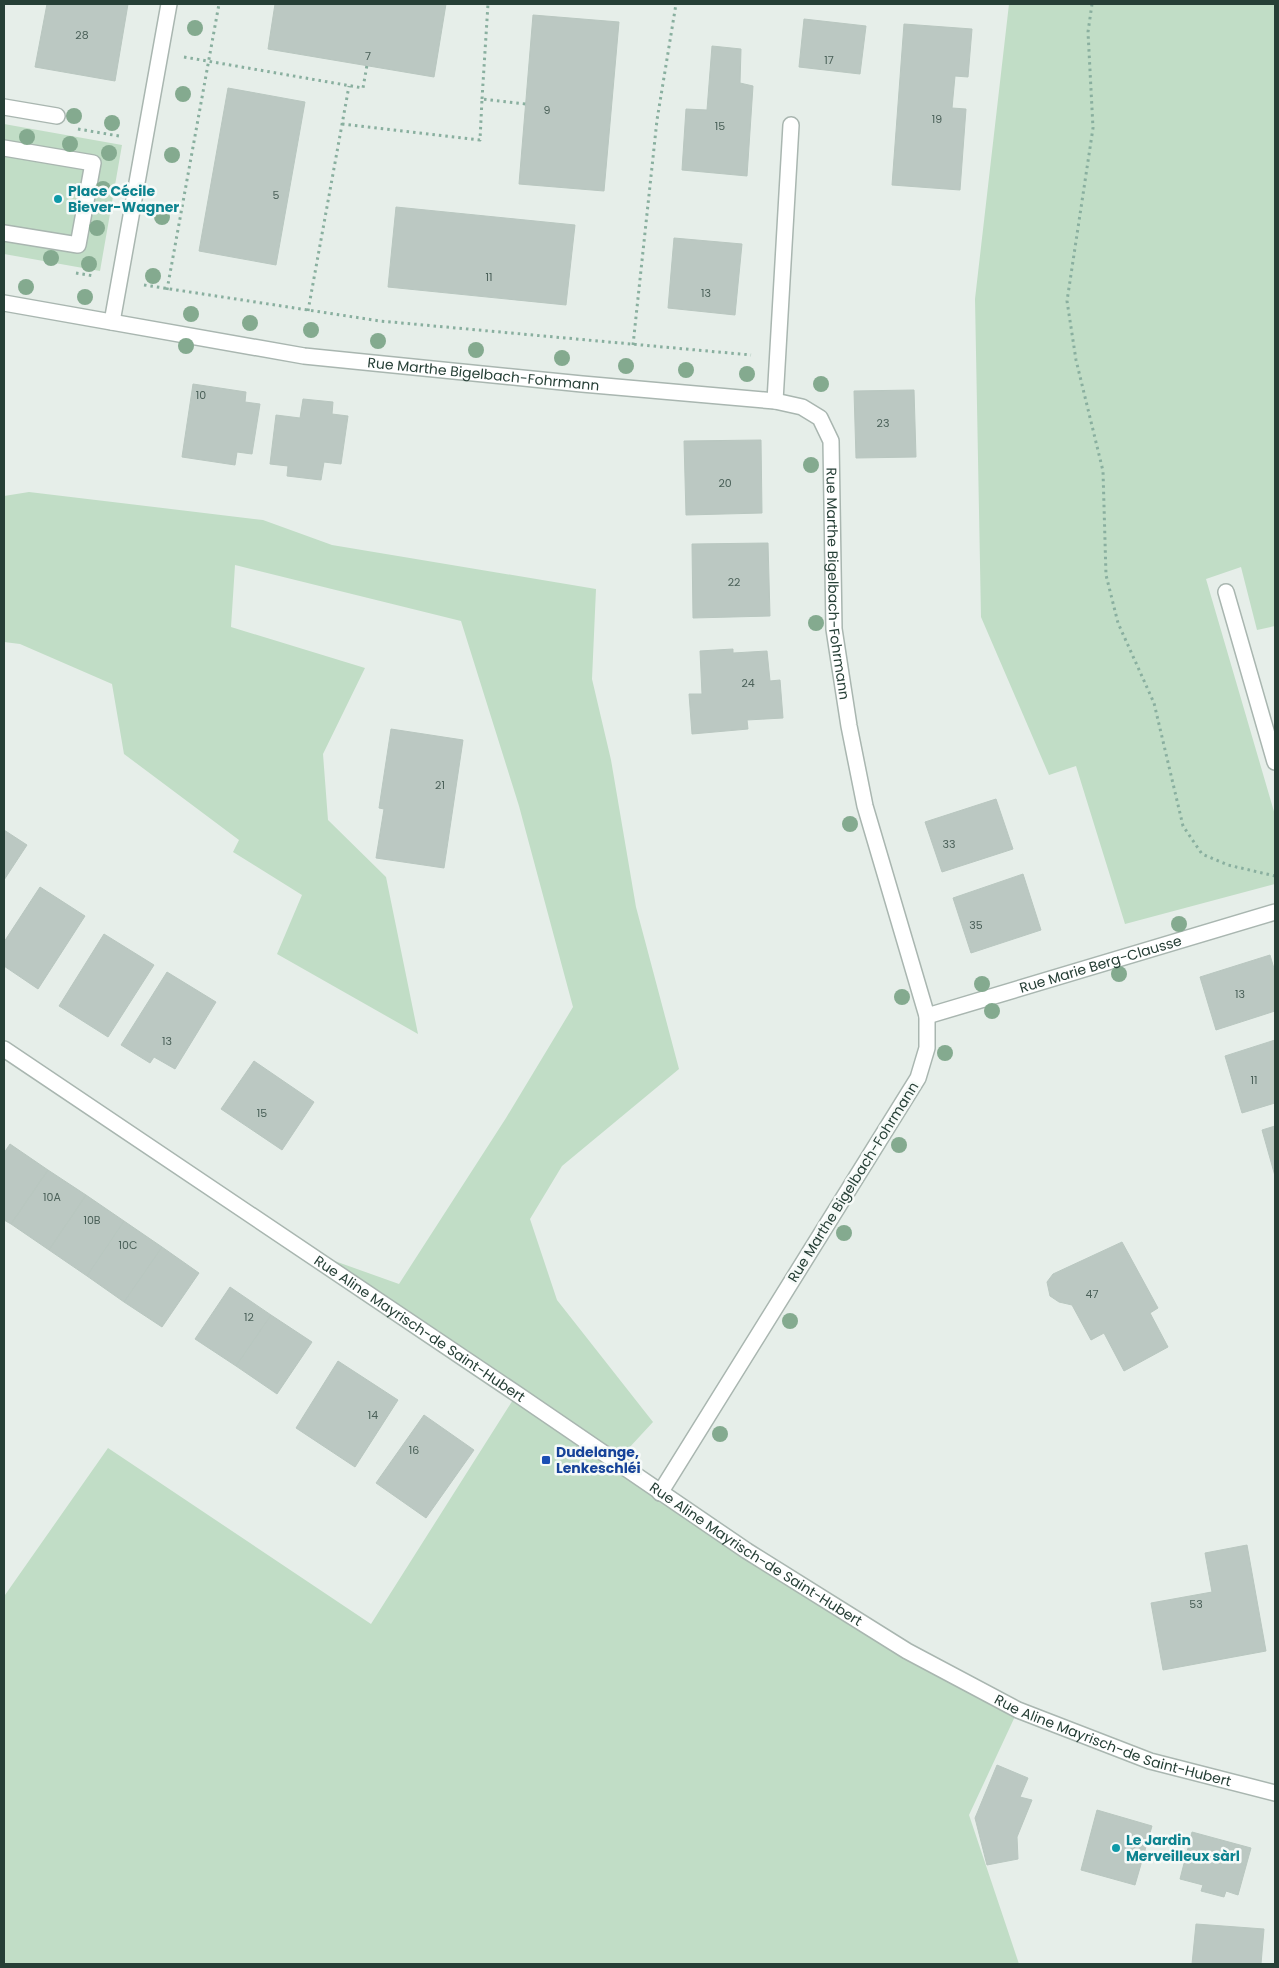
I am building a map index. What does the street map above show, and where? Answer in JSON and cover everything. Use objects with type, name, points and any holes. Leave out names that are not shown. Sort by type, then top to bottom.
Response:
[{"type":"street","points":[[112,322],[169,4]]},
{"type":"street","points":[[4,107],[57,116]]},
{"type":"street","points":[[775,400],[791,125]]},
{"type":"street","points":[[4,148],[93,163],[78,245],[4,233]]},
{"type":"street","name":"Rue Marthe Bigelbach-Fohrmann","points":[[4,303],[304,356],[775,400],[802,407],[820,418],[831,441],[834,629],[850,726],[865,806],[927,1016],[927,1048],[918,1078],[660,1493]]},
{"type":"street","points":[[1226,592],[1275,762]]},
{"type":"street","name":"Rue Marie Berg-Clausse","points":[[927,1016],[1275,912]]},
{"type":"street","name":"Rue Aline Mayrisch-de Saint-Hubert","points":[[4,1049],[517,1394],[660,1493],[899,1646],[1018,1710],[1150,1761],[1275,1793]]},
{"type":"path","points":[[167,290],[219,4]]},
{"type":"path","points":[[342,124],[480,140],[488,4]]},
{"type":"path","points":[[633,345],[657,120],[676,4]]},
{"type":"path","points":[[1092,4],[1088,32],[1093,128],[1068,301],[1076,360],[1103,471],[1106,575],[1118,623],[1154,703],[1182,826],[1202,854],[1228,866],[1275,876]]},
{"type":"path","points":[[159,52],[362,88],[367,65]]},
{"type":"path","points":[[308,311],[349,86]]},
{"type":"path","points":[[482,99],[526,104]]},
{"type":"path","points":[[79,129],[120,136]]},
{"type":"path","points":[[120,280],[167,290],[380,320],[777,357]]},
{"type":"green space","points":[[1009,4],[1275,4],[1275,626],[1257,630],[1241,567],[1206,579],[1275,815],[1275,884],[1125,924],[1076,766],[1049,775],[981,617],[975,299]]},
{"type":"green space","name":"Place Cécile Biever-Wagner","points":[[4,124],[122,145],[100,271],[4,254]]},
{"type":"green space","points":[[29,492],[263,520],[332,545],[596,589],[592,679],[611,760],[636,907],[679,1069],[562,1166],[530,1219],[557,1300],[653,1422],[616,1462],[660,1493],[1018,1710],[969,1815],[1019,1964],[4,1964],[4,1594],[108,1448],[371,1624],[516,1395],[301,1249],[399,1284],[506,1118],[573,1007],[519,806],[461,621],[235,565],[231,627],[365,668],[323,754],[328,820],[386,877],[418,1034],[277,954],[302,895],[233,852],[239,840],[124,754],[112,684],[20,644],[4,642],[4,496]]},
{"type":"building","points":[[47,4],[128,4],[115,81],[35,67]]},
{"type":"building","points":[[275,4],[446,4],[434,77],[268,49]]},
{"type":"building","points":[[533,15],[619,22],[604,191],[519,184]]},
{"type":"building","points":[[804,19],[866,26],[860,74],[799,67]]},
{"type":"building","points":[[904,24],[972,29],[968,77],[955,76],[952,108],[966,109],[960,190],[892,185]]},
{"type":"building","points":[[712,46],[741,49],[740,83],[753,86],[747,176],[682,170],[686,109],[707,110]]},
{"type":"building","points":[[228,88],[305,102],[276,265],[199,251]]},
{"type":"building","points":[[396,207],[575,225],[566,305],[388,287]]},
{"type":"building","points":[[674,238],[742,244],[735,315],[668,308]]},
{"type":"building","points":[[193,384],[246,392],[245,402],[260,404],[252,454],[237,452],[235,465],[182,457]]},
{"type":"building","points":[[914,390],[916,457],[856,458],[854,391]]},
{"type":"building","points":[[303,399],[333,402],[332,414],[348,416],[341,464],[324,462],[321,480],[287,476],[288,466],[270,464],[276,415],[300,418]]},
{"type":"building","points":[[761,440],[762,513],[686,515],[684,441]]},
{"type":"building","points":[[768,543],[770,616],[693,618],[692,544]]},
{"type":"building","points":[[733,649],[733,653],[767,651],[770,681],[780,680],[783,718],[747,720],[748,729],[692,734],[689,694],[702,694],[700,651]]},
{"type":"building","points":[[391,729],[463,740],[444,868],[376,858],[384,809],[379,808]]},
{"type":"building","points":[[996,799],[1013,849],[942,872],[925,822]]},
{"type":"building","points":[[4,830],[27,845],[4,880]]},
{"type":"building","points":[[1023,874],[1041,930],[971,953],[953,898]]},
{"type":"building","points":[[40,887],[85,916],[38,989],[4,966],[4,942]]},
{"type":"building","points":[[104,934],[154,965],[108,1037],[59,1006]]},
{"type":"building","points":[[1270,955],[1275,972],[1275,1011],[1216,1030],[1200,977]]},
{"type":"building","points":[[167,972],[216,1002],[175,1069],[154,1057],[150,1063],[121,1045]]},
{"type":"building","points":[[1275,1040],[1275,1103],[1242,1113],[1225,1056]]},
{"type":"building","points":[[254,1061],[314,1102],[282,1150],[221,1109]]},
{"type":"building","points":[[1275,1126],[1275,1176],[1262,1130]]},
{"type":"building","points":[[10,1144],[48,1170],[11,1224],[4,1220],[4,1153]]},
{"type":"building","points":[[48,1170],[86,1195],[49,1250],[11,1224]]},
{"type":"building","points":[[86,1195],[124,1221],[87,1276],[49,1250]]},
{"type":"building","points":[[124,1221],[162,1247],[124,1302],[87,1276]]},
{"type":"building","points":[[1122,1242],[1158,1308],[1150,1313],[1168,1347],[1124,1371],[1104,1333],[1091,1340],[1072,1305],[1059,1302],[1050,1296],[1047,1282],[1053,1274]]},
{"type":"building","points":[[162,1247],[199,1273],[162,1327],[124,1302]]},
{"type":"building","points":[[230,1287],[271,1315],[236,1366],[195,1339]]},
{"type":"building","points":[[271,1315],[312,1342],[277,1394],[236,1366]]},
{"type":"building","points":[[338,1361],[398,1400],[355,1467],[296,1428]]},
{"type":"building","points":[[424,1415],[474,1450],[426,1518],[376,1483]]},
{"type":"building","points":[[1247,1545],[1266,1651],[1163,1670],[1151,1603],[1212,1592],[1205,1553]]},
{"type":"building","points":[[997,1765],[1028,1778],[1020,1797],[1032,1800],[1017,1837],[1018,1859],[987,1865],[975,1818]]},
{"type":"building","name":"Le Jardin Merveilleux sàrl","points":[[1097,1810],[1152,1826],[1135,1885],[1081,1870]]},
{"type":"building","points":[[1192,1832],[1251,1848],[1238,1895],[1226,1891],[1224,1897],[1201,1891],[1203,1885],[1180,1879]]},
{"type":"building","points":[[1196,1924],[1264,1929],[1261,1964],[1192,1964]]},
{"type":"place","name":"Place Cécile Biever-Wagner","points":[[58,199]]},
{"type":"place","name":"Dudelange, Lenkeschléi","points":[[546,1460]]},
{"type":"place","name":"Le Jardin Merveilleux sàrl","points":[[1116,1848]]}]
